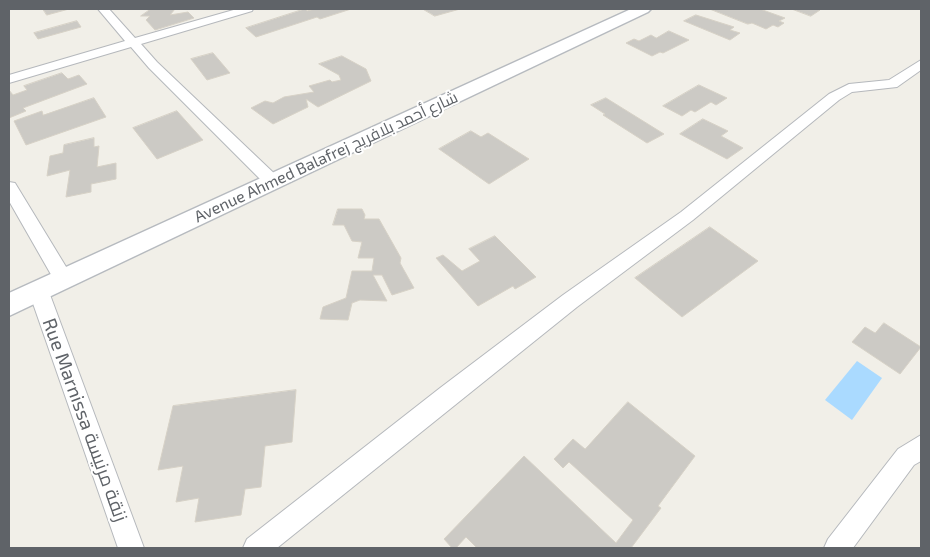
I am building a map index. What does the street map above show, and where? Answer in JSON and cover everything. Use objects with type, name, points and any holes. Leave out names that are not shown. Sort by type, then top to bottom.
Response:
[{"type":"main road","name":"Avenue Ahmed Balafrej شارع أحمد بلافريج","points":[[9,305],[643,9]]},
{"type":"street","points":[[103,9],[133,44],[273,182]]},
{"type":"street","points":[[9,78],[133,44],[248,9]]},
{"type":"street","points":[[269,544],[463,383],[570,301],[687,216],[834,97],[849,88],[882,87],[892,84],[921,64]]},
{"type":"street","points":[[9,187],[64,280]]},
{"type":"street","name":"Rue Marnissa زنقة مرنيسة","points":[[39,292],[131,548]]},
{"type":"street","points":[[837,548],[906,457],[921,447]]},
{"type":"water","points":[[857,361],[882,378],[852,420],[825,400]]},
{"type":"building","points":[[43,9],[69,9],[47,15]]},
{"type":"building","points":[[151,9],[175,9],[170,15],[188,12],[194,18],[155,30],[146,20],[150,16],[141,16]]},
{"type":"building","points":[[305,9],[307,11],[315,9],[351,9],[320,19],[317,17],[256,37],[246,28]]},
{"type":"building","points":[[423,9],[460,9],[435,16]]},
{"type":"building","points":[[710,9],[760,9],[785,18],[779,21],[784,23],[778,27],[773,25],[766,29]]},
{"type":"building","points":[[792,9],[816,9],[820,10],[811,16]]},
{"type":"building","points":[[696,15],[734,27],[730,30],[740,33],[730,40],[684,21]]},
{"type":"building","points":[[77,21],[81,27],[38,39],[34,33]]},
{"type":"building","points":[[669,31],[689,40],[663,53],[660,52],[652,56],[626,43],[634,39],[639,41],[651,35],[656,38]]},
{"type":"building","points":[[213,53],[230,73],[207,80],[191,59]]},
{"type":"building","points":[[342,56],[366,69],[371,81],[318,107],[306,99],[308,107],[273,124],[251,108],[265,101],[273,103],[284,97],[314,92],[309,86],[330,80],[332,82],[341,80],[339,75],[319,64]]},
{"type":"building","points":[[62,73],[68,79],[79,75],[87,84],[23,108],[26,111],[9,118],[9,90],[13,95],[27,90],[24,86]]},
{"type":"building","points":[[699,85],[727,98],[716,105],[711,102],[695,112],[691,110],[682,116],[663,106]]},
{"type":"building","points":[[94,98],[106,117],[26,145],[14,121],[42,111],[43,115]]},
{"type":"building","points":[[606,98],[664,134],[647,143],[603,115],[605,114],[591,105]]},
{"type":"building","points":[[177,111],[203,140],[157,159],[133,128]]},
{"type":"building","points":[[703,119],[728,131],[721,136],[743,148],[727,159],[680,134]]},
{"type":"building","points":[[471,131],[481,137],[488,133],[529,159],[489,184],[439,149]]},
{"type":"building","points":[[94,138],[94,147],[99,146],[97,167],[116,163],[116,179],[91,184],[91,192],[66,197],[70,170],[47,176],[50,156],[63,153],[64,145]]},
{"type":"building","points":[[338,209],[362,209],[365,215],[364,219],[379,219],[401,258],[400,263],[414,288],[392,295],[382,275],[373,275],[387,301],[360,300],[352,303],[348,320],[320,319],[323,307],[346,298],[352,271],[372,271],[374,258],[358,258],[362,242],[352,241],[344,225],[333,225]]},
{"type":"building","points":[[710,227],[758,261],[682,317],[635,278]]},
{"type":"building","points":[[495,236],[536,277],[515,289],[513,286],[478,306],[436,258],[443,255],[462,271],[480,261],[469,249]]},
{"type":"building","points":[[884,323],[921,347],[900,374],[852,342],[865,327],[875,333]]},
{"type":"building","points":[[296,390],[292,442],[265,446],[261,487],[245,489],[241,515],[195,522],[199,498],[176,502],[183,466],[158,470],[173,406]]},
{"type":"building","points":[[628,402],[695,456],[658,506],[661,508],[631,548],[477,548],[466,537],[456,548],[452,548],[444,539],[524,456],[616,543],[633,520],[569,462],[563,468],[554,459],[573,439],[585,449]]}]
